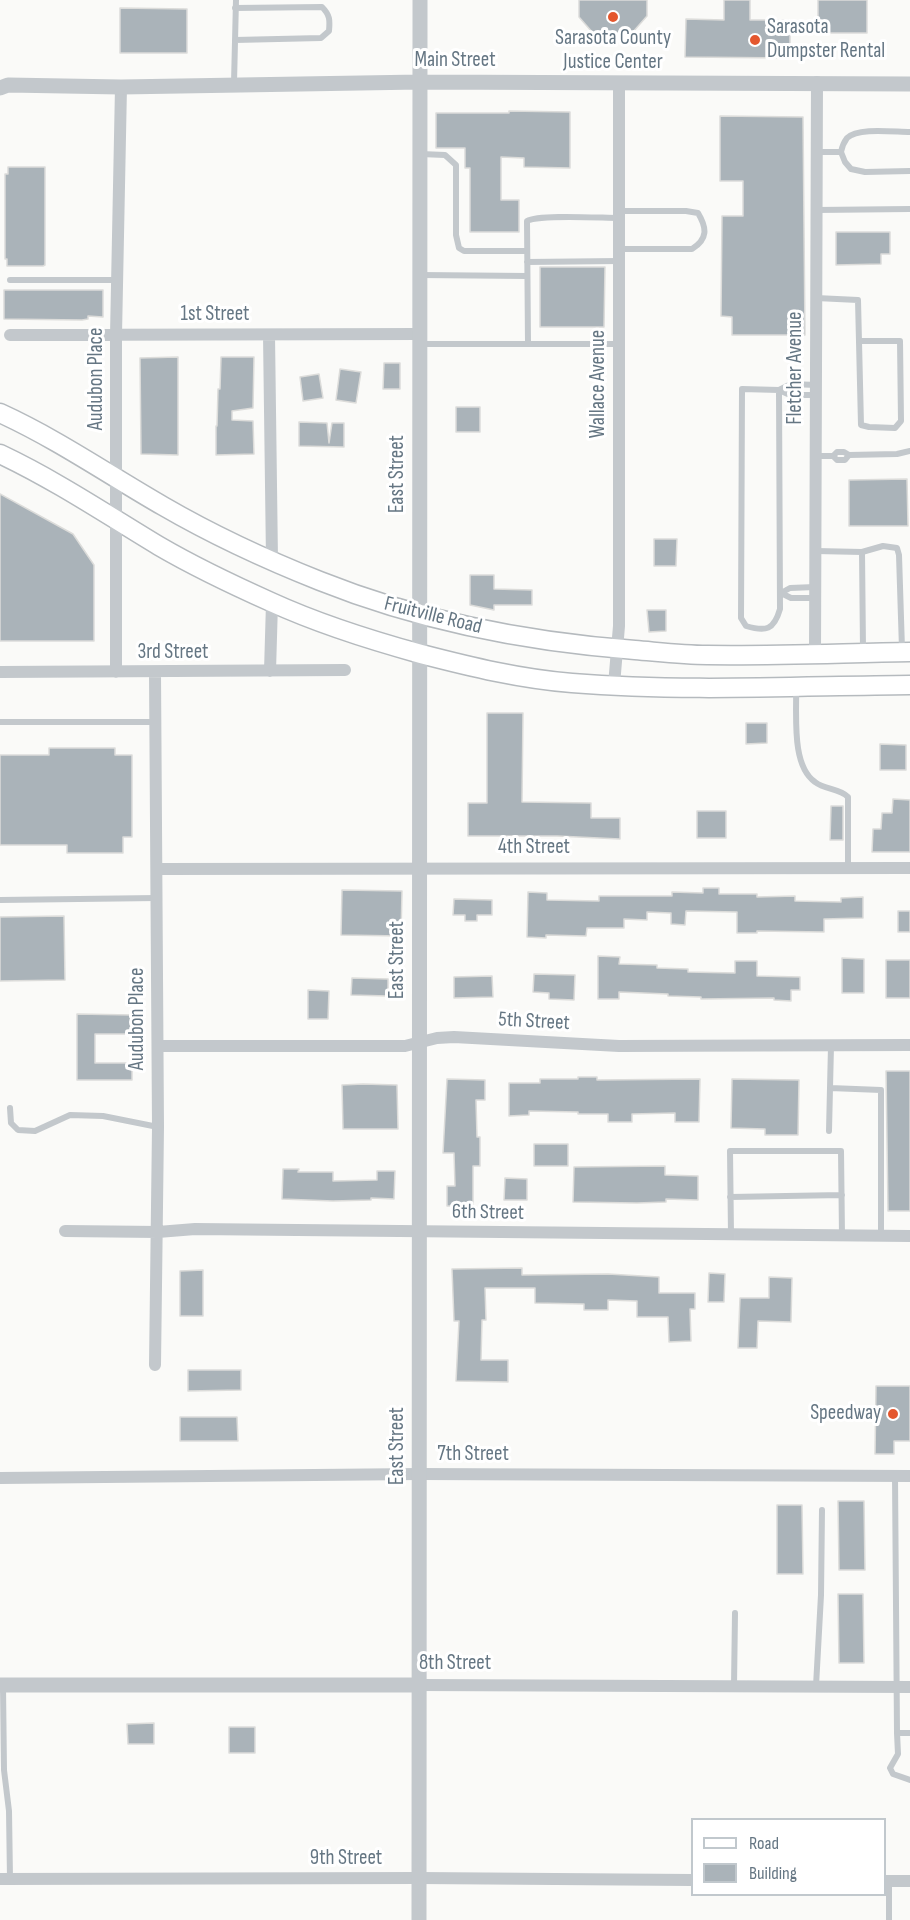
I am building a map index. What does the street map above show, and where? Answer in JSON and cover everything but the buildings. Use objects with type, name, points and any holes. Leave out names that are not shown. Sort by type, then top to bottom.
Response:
[{"type":"main road","name":"Fruitville Road","points":[[0,413],[59,444],[208,531],[319,581],[373,601],[498,632],[616,649],[707,655],[906,652]]},
{"type":"main road","name":"Fruitville Road","points":[[0,454],[55,483],[204,571],[272,603],[369,640],[421,654],[503,674],[614,686],[685,688],[910,685]]},
{"type":"street","name":"East Street","points":[[419,1920],[420,0]]},
{"type":"street","name":"Main Street","points":[[0,88],[8,85],[121,87],[420,82],[910,84]]},
{"type":"street","name":"Fletcher Avenue","points":[[815,653],[817,82]]},
{"type":"street","name":"Wallace Avenue","points":[[614,686],[619,626],[619,83]]},
{"type":"street","name":"Audubon Place","points":[[116,672],[116,335],[121,87]]},
{"type":"street","name":"1st Street","points":[[10,335],[269,335],[420,339]]},
{"type":"street","points":[[269,335],[272,560]]},
{"type":"street","points":[[270,671],[272,603]]},
{"type":"street","name":"3rd Street","points":[[0,672],[155,673],[345,670]]},
{"type":"street","name":"Audubon Place","points":[[155,673],[158,1047],[155,1365]]},
{"type":"street","name":"4th Street","points":[[157,869],[910,868]]},
{"type":"street","name":"5th Street","points":[[158,1047],[405,1046],[437,1038],[454,1037],[619,1046],[910,1046]]},
{"type":"street","name":"6th Street","points":[[65,1231],[158,1232],[195,1229],[910,1236]]},
{"type":"street","name":"7th Street","points":[[0,1478],[419,1474],[910,1476]]},
{"type":"street","name":"8th Street","points":[[1,1685],[904,1687]]},
{"type":"street","name":"9th Street","points":[[5,1879],[691,1880]]},
{"type":"street","points":[[887,1881],[910,1881]]},
{"type":"lane","points":[[234,85],[236,0]]},
{"type":"lane","points":[[235,40],[321,38],[329,31],[330,22],[329,14],[322,7],[236,8]]},
{"type":"lane","points":[[910,132],[862,132],[845,140],[841,152],[851,170],[910,171]]},
{"type":"lane","points":[[816,152],[841,152]]},
{"type":"lane","points":[[420,154],[445,155],[456,165],[456,235],[459,248],[464,251],[527,251]]},
{"type":"lane","points":[[816,210],[910,209]]},
{"type":"lane","points":[[527,262],[692,249],[701,243],[705,233],[703,222],[698,213],[686,211],[531,219],[527,223],[527,251],[527,262],[527,276],[528,344]]},
{"type":"lane","points":[[420,275],[527,276]]},
{"type":"lane","points":[[10,280],[117,280]]},
{"type":"lane","points":[[816,298],[858,300],[861,425],[896,428],[901,421],[900,341],[859,341]]},
{"type":"lane","points":[[420,339],[618,345]]},
{"type":"lane","points":[[779,390],[791,384],[816,390]]},
{"type":"lane","points":[[779,390],[780,609],[777,621],[767,629],[757,630],[746,626],[741,618],[742,389],[779,390],[790,395],[816,390]]},
{"type":"lane","points":[[816,456],[833,456],[837,460],[845,460],[849,455],[897,454],[910,451]]},
{"type":"lane","points":[[816,551],[862,552],[888,546],[898,550],[906,652]]},
{"type":"lane","points":[[862,552],[863,653]]},
{"type":"lane","points":[[781,593],[790,588],[815,592]]},
{"type":"lane","points":[[781,593],[791,598],[815,592]]},
{"type":"lane","points":[[796,686],[799,759],[805,773],[815,783],[825,788],[843,791],[848,797],[848,868]]},
{"type":"lane","points":[[0,722],[155,722]]},
{"type":"lane","points":[[0,900],[157,898]]},
{"type":"lane","points":[[829,1131],[831,1046]]},
{"type":"lane","points":[[830,1088],[881,1090],[881,1236]]},
{"type":"lane","points":[[10,1108],[11,1123],[18,1130],[34,1131],[70,1115],[103,1116],[158,1127]]},
{"type":"lane","points":[[731,1235],[730,1151],[841,1151],[842,1236]]},
{"type":"lane","points":[[730,1197],[842,1195]]},
{"type":"lane","points":[[896,1476],[904,1687],[897,1733],[898,1754],[890,1768],[893,1774],[910,1780]]},
{"type":"lane","points":[[816,1687],[821,1595],[822,1510]]},
{"type":"lane","points":[[734,1686],[735,1613]]},
{"type":"lane","points":[[1,1685],[4,1770],[9,1811],[5,1879]]},
{"type":"lane","points":[[897,1733],[910,1733]]},
{"type":"lane","points":[[887,1881],[889,1920]]},
{"type":"place","name":"Sarasota County Justice Center","points":[[613,17]]},
{"type":"place","name":"Sarasota Dumpster Rental","points":[[755,40]]},
{"type":"place","name":"Speedway","points":[[893,1414]]}]
